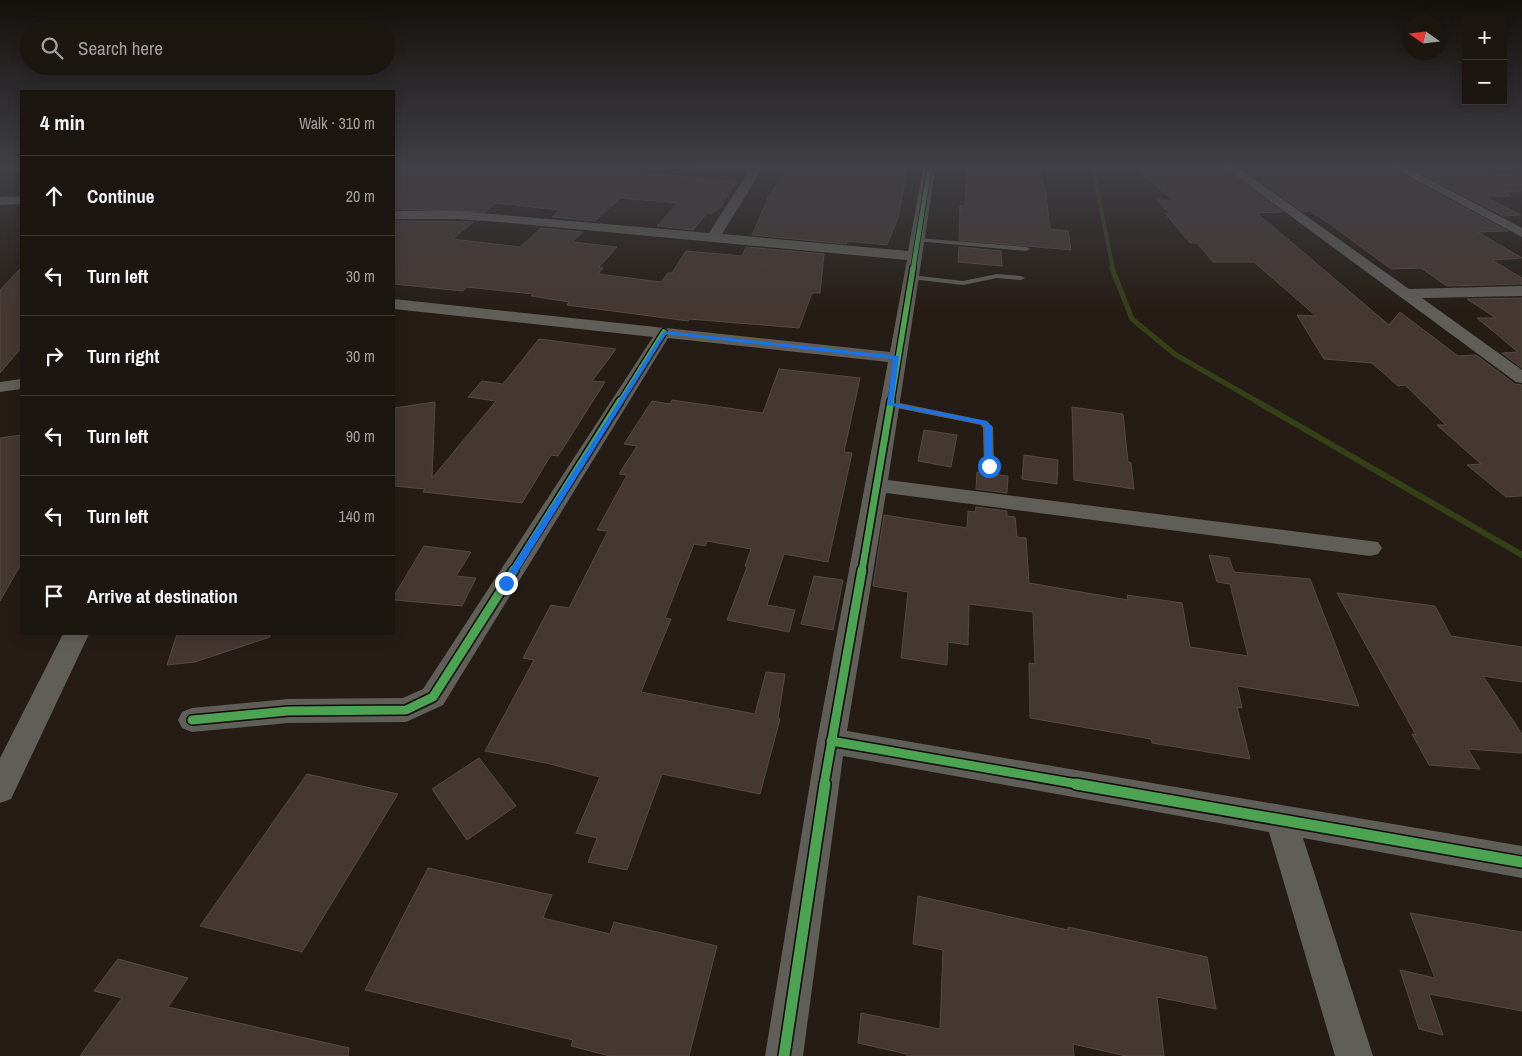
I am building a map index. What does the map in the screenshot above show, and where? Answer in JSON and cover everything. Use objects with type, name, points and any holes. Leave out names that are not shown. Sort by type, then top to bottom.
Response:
[{"type":"street","points":[[713,238],[728,213]]},
{"type":"street","points":[[784,1056],[831,741],[878,485],[922,213]]},
{"type":"street","points":[[1295,213],[1409,294],[1522,378]]},
{"type":"street","points":[[1485,213],[1522,233]]},
{"type":"street","points":[[395,215],[474,216],[914,257]]},
{"type":"street","points":[[1409,294],[1522,292]]},
{"type":"street","points":[[395,304],[897,358]]},
{"type":"street","points":[[192,720],[288,711],[406,710],[433,696],[664,332]]},
{"type":"street","points":[[0,387],[20,384]]},
{"type":"street","points":[[878,485],[1370,548]]},
{"type":"street","points":[[0,789],[76,635]]},
{"type":"street","points":[[831,741],[1522,862]]},
{"type":"street","points":[[1281,819],[1354,1056]]},
{"type":"lane","points":[[914,257],[1026,250]]},
{"type":"lane","points":[[914,257],[963,283],[997,276],[1021,278]]},
{"type":"lane","points":[[890,404],[984,422],[988,427],[989,466]]},
{"type":"building","points":[[556,213],[603,213],[595,221],[552,217]]},
{"type":"building","points":[[669,213],[707,213],[693,230],[657,226]]},
{"type":"building","points":[[761,213],[899,213],[887,245],[847,241],[846,244],[752,235]]},
{"type":"building","points":[[960,213],[1048,213],[1050,229],[1068,231],[1071,250],[959,240]]},
{"type":"building","points":[[1165,213],[1257,213],[1389,325],[1400,312],[1458,356],[1476,355],[1515,384],[1522,385],[1522,496],[1506,497],[1467,465],[1481,464],[1437,425],[1446,425],[1405,385],[1398,386],[1372,363],[1324,359],[1297,315],[1316,316],[1254,262],[1213,262],[1197,243],[1190,243]]},
{"type":"building","points":[[1314,213],[1475,213],[1508,231],[1478,232],[1522,258],[1492,260],[1522,278],[1522,284],[1447,286],[1421,268],[1391,269]]},
{"type":"building","points":[[1498,213],[1521,215],[1503,216]]},
{"type":"building","points":[[395,221],[473,222],[453,239],[520,247],[541,228],[583,232],[572,242],[617,247],[599,267],[603,268],[598,274],[661,282],[668,273],[672,273],[686,251],[742,256],[746,247],[824,254],[820,293],[812,293],[799,328],[689,319],[688,321],[567,305],[569,302],[531,296],[533,294],[467,287],[463,291],[395,284]]},
{"type":"building","points":[[959,247],[1001,251],[1002,266],[958,262]]},
{"type":"building","points":[[20,269],[20,349],[0,373],[0,290]]},
{"type":"building","points":[[1522,298],[1522,368],[1502,353],[1518,352],[1477,318],[1496,318],[1467,299]]},
{"type":"building","points":[[539,339],[616,349],[592,381],[605,382],[558,456],[551,455],[522,503],[423,492],[425,489],[395,486],[395,408],[435,402],[432,478],[496,401],[468,397],[482,381],[503,384]]},
{"type":"building","points":[[779,369],[860,378],[844,452],[852,453],[828,562],[784,554],[767,605],[795,610],[789,632],[727,620],[747,567],[745,566],[751,549],[707,541],[705,546],[694,544],[665,618],[671,619],[641,692],[755,714],[766,672],[785,674],[778,718],[780,719],[760,794],[662,774],[627,870],[588,862],[597,838],[576,833],[600,777],[546,763],[485,751],[534,660],[523,658],[551,605],[569,608],[608,531],[597,530],[627,475],[619,474],[637,446],[624,444],[652,401],[670,404],[672,400],[763,413]]},
{"type":"building","points":[[1072,407],[1123,414],[1128,462],[1131,463],[1134,489],[1074,480]]},
{"type":"building","points":[[924,430],[957,435],[951,467],[918,461]]},
{"type":"building","points":[[20,435],[20,566],[0,601],[0,438]]},
{"type":"building","points":[[1024,455],[1058,460],[1057,484],[1022,479]]},
{"type":"building","points":[[977,472],[1008,476],[1007,493],[976,489]]},
{"type":"building","points":[[976,507],[1007,511],[1007,516],[1015,517],[1017,537],[1026,538],[1029,583],[1128,600],[1127,595],[1182,603],[1190,647],[1248,656],[1230,584],[1217,582],[1209,555],[1229,558],[1234,572],[1310,579],[1359,706],[1237,686],[1242,708],[1237,707],[1250,759],[1152,743],[1151,739],[1030,718],[1029,663],[1035,664],[1033,612],[969,604],[968,645],[948,642],[947,665],[901,658],[908,592],[873,586],[884,515],[967,528],[968,511],[975,512]]},
{"type":"building","points":[[424,546],[471,552],[456,576],[476,578],[462,606],[395,600],[395,594]]},
{"type":"building","points":[[814,576],[843,580],[833,630],[801,624]]},
{"type":"building","points":[[1337,593],[1435,606],[1451,636],[1522,647],[1522,682],[1483,676],[1522,734],[1522,753],[1468,749],[1480,769],[1429,765],[1412,734],[1416,735]]},
{"type":"building","points":[[177,635],[270,635],[270,637],[195,662],[167,665]]},
{"type":"building","points":[[479,758],[516,806],[467,840],[432,789]]},
{"type":"building","points":[[307,774],[398,794],[302,952],[200,926]]},
{"type":"building","points":[[428,868],[552,895],[543,918],[610,934],[614,922],[717,946],[689,1056],[610,1056],[571,1046],[573,1040],[365,990]]},
{"type":"building","points":[[918,896],[1068,930],[1068,927],[1207,957],[1216,1009],[1157,997],[1164,1056],[1126,1056],[1073,1044],[1074,1056],[907,1056],[907,1054],[858,1043],[861,1013],[940,1029],[943,950],[913,944]]},
{"type":"building","points":[[1410,913],[1522,932],[1522,1011],[1429,994],[1443,1035],[1419,1029],[1400,970],[1435,978]]},
{"type":"building","points":[[118,959],[188,978],[168,1007],[349,1048],[348,1056],[80,1056],[122,998],[94,991]]},
{"type":"waterway","points":[[1102,213],[1113,269]]},
{"type":"waterway","points":[[1112,268],[1132,319],[1176,355],[1258,402]]},
{"type":"waterway","points":[[1256,401],[1522,555]]},
{"type":"cycle path","points":[[784,1056],[831,741],[877,485],[922,213]]},
{"type":"cycle path","points":[[192,720],[288,711],[406,710],[433,697],[664,332]]},
{"type":"cycle path","points":[[831,741],[1522,862]]},
{"type":"route","points":[[506,583],[664,332],[897,358],[890,404],[984,422],[988,427],[989,466]]}]
